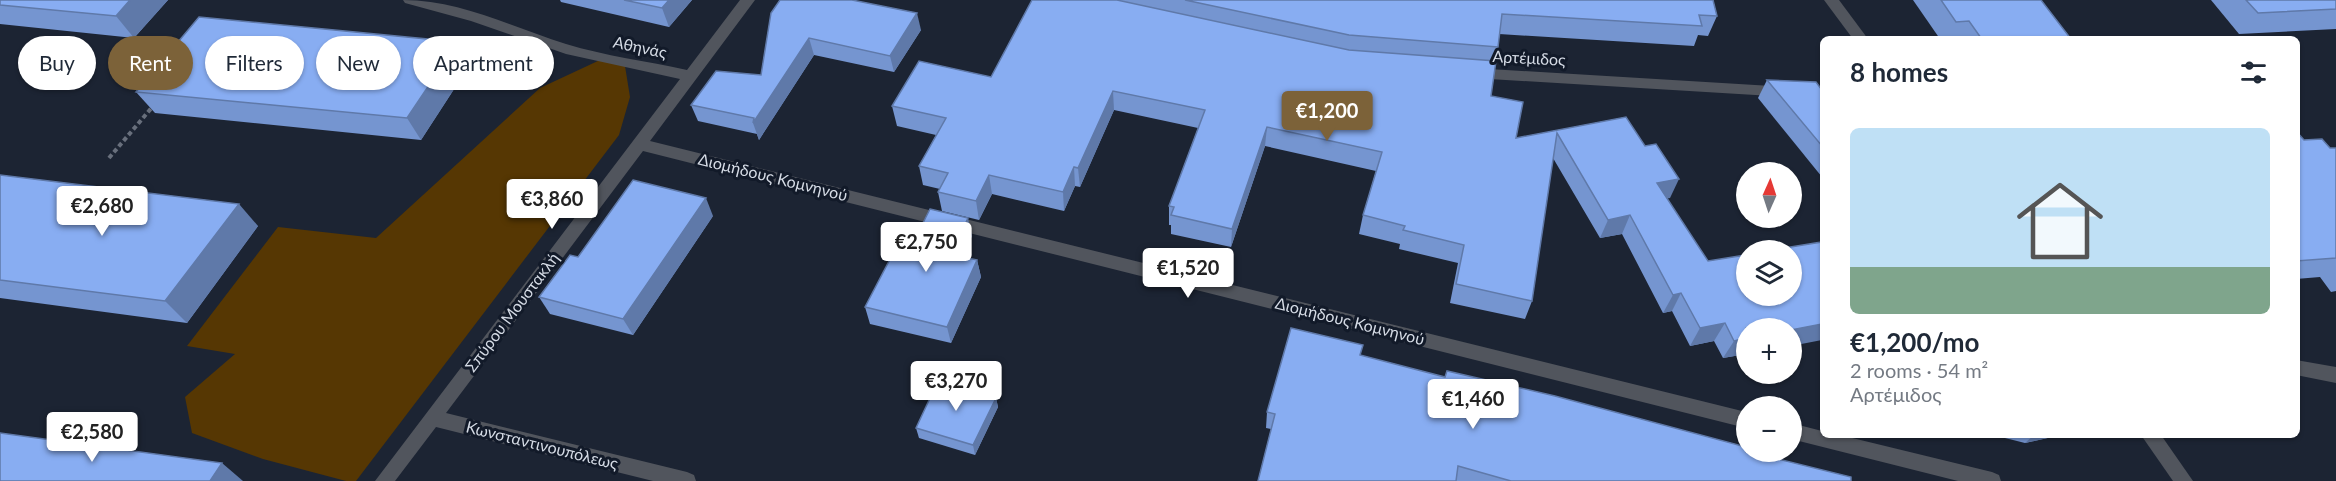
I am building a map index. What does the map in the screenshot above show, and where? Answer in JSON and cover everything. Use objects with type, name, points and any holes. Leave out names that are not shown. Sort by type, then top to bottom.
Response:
[{"type":"street","name":"Αθηνάς","points":[[410,0],[475,17],[566,50],[692,76]]},
{"type":"street","name":"Σπύρου Μουστακλή","points":[[384,481],[748,0]]},
{"type":"street","points":[[1831,0],[1859,36]]},
{"type":"street","name":"Αρτέμιδος","points":[[1458,72],[1820,94]]},
{"type":"street","name":"Διομήδους Κομνηνού","points":[[639,144],[1736,418]]},
{"type":"street","points":[[2300,368],[2336,375]]},
{"type":"street","name":"Κωνσταντινουπόλεως","points":[[432,418],[687,481]]},
{"type":"street","points":[[1802,434],[1992,481]]},
{"type":"street","points":[[2153,438],[2184,481]]},
{"type":"path","points":[[109,158],[161,96]]},
{"type":"shaded area","points":[[600,60],[625,66],[630,97],[619,135],[356,481],[346,481],[263,459],[192,433],[185,397],[235,354],[187,346],[278,227],[376,238],[538,90],[554,90],[554,81]]},
{"type":"building","points":[[0,0],[130,0],[116,16],[0,5]]},
{"type":"building","points":[[624,0],[669,0],[662,8]]},
{"type":"building","points":[[780,0],[852,0],[917,13],[890,56],[809,38],[753,123],[754,118],[691,105],[716,71],[761,75],[771,13]]},
{"type":"building","points":[[1032,0],[1117,0],[1349,50],[1496,61],[1491,96],[1523,102],[1516,138],[1626,117],[1645,146],[1656,144],[1679,179],[1657,183],[1708,261],[1736,257],[1736,306],[1802,306],[1802,245],[1820,242],[1820,324],[1802,328],[1802,318],[1736,318],[1736,340],[1734,341],[1725,323],[1700,328],[1681,293],[1673,295],[1630,215],[1608,220],[1557,133],[1532,301],[1456,284],[1464,245],[1403,230],[1405,226],[1363,215],[1382,152],[1267,127],[1232,229],[1171,215],[1174,207],[1169,206],[1205,110],[1113,91],[1078,168],[1074,167],[1063,192],[989,175],[976,201],[938,192],[948,173],[919,166],[946,118],[892,106],[919,61],[991,77]]},
{"type":"building","points":[[1185,0],[1713,0],[1717,16],[1699,15],[1702,26],[1502,14],[1498,47],[1349,35]]},
{"type":"building","points":[[1941,0],[2041,0],[2069,36],[1980,36],[1969,21],[1956,22]]},
{"type":"building","points":[[2246,0],[2336,0],[2336,9],[2258,13]]},
{"type":"building","points":[[199,17],[396,36],[316,36],[316,90],[401,90],[401,36],[413,38],[413,90],[426,90],[407,118],[136,92],[138,90],[193,90],[193,36],[183,36]]},
{"type":"building","points":[[1767,80],[1816,82],[1820,87],[1820,144]]},
{"type":"building","points":[[2300,136],[2304,140],[2322,139],[2330,148],[2336,148],[2336,258],[2300,261]]},
{"type":"building","points":[[0,175],[239,204],[165,301],[0,280]]},
{"type":"building","points":[[633,180],[706,198],[623,319],[539,297],[570,255],[578,257]]},
{"type":"building","points":[[930,209],[968,218],[951,254],[977,260],[947,327],[865,307],[899,242],[912,245]]},
{"type":"building","points":[[1291,328],[1363,345],[1360,355],[1445,377],[1447,371],[1555,396],[1736,444],[1736,462],[1790,462],[1851,477],[1851,481],[1511,481],[1458,466],[1456,481],[1258,481],[1275,414],[1267,412]]},
{"type":"building","points":[[939,379],[996,398],[973,445],[916,428]]},
{"type":"building","points":[[0,433],[222,463],[210,481],[0,481]]}]
